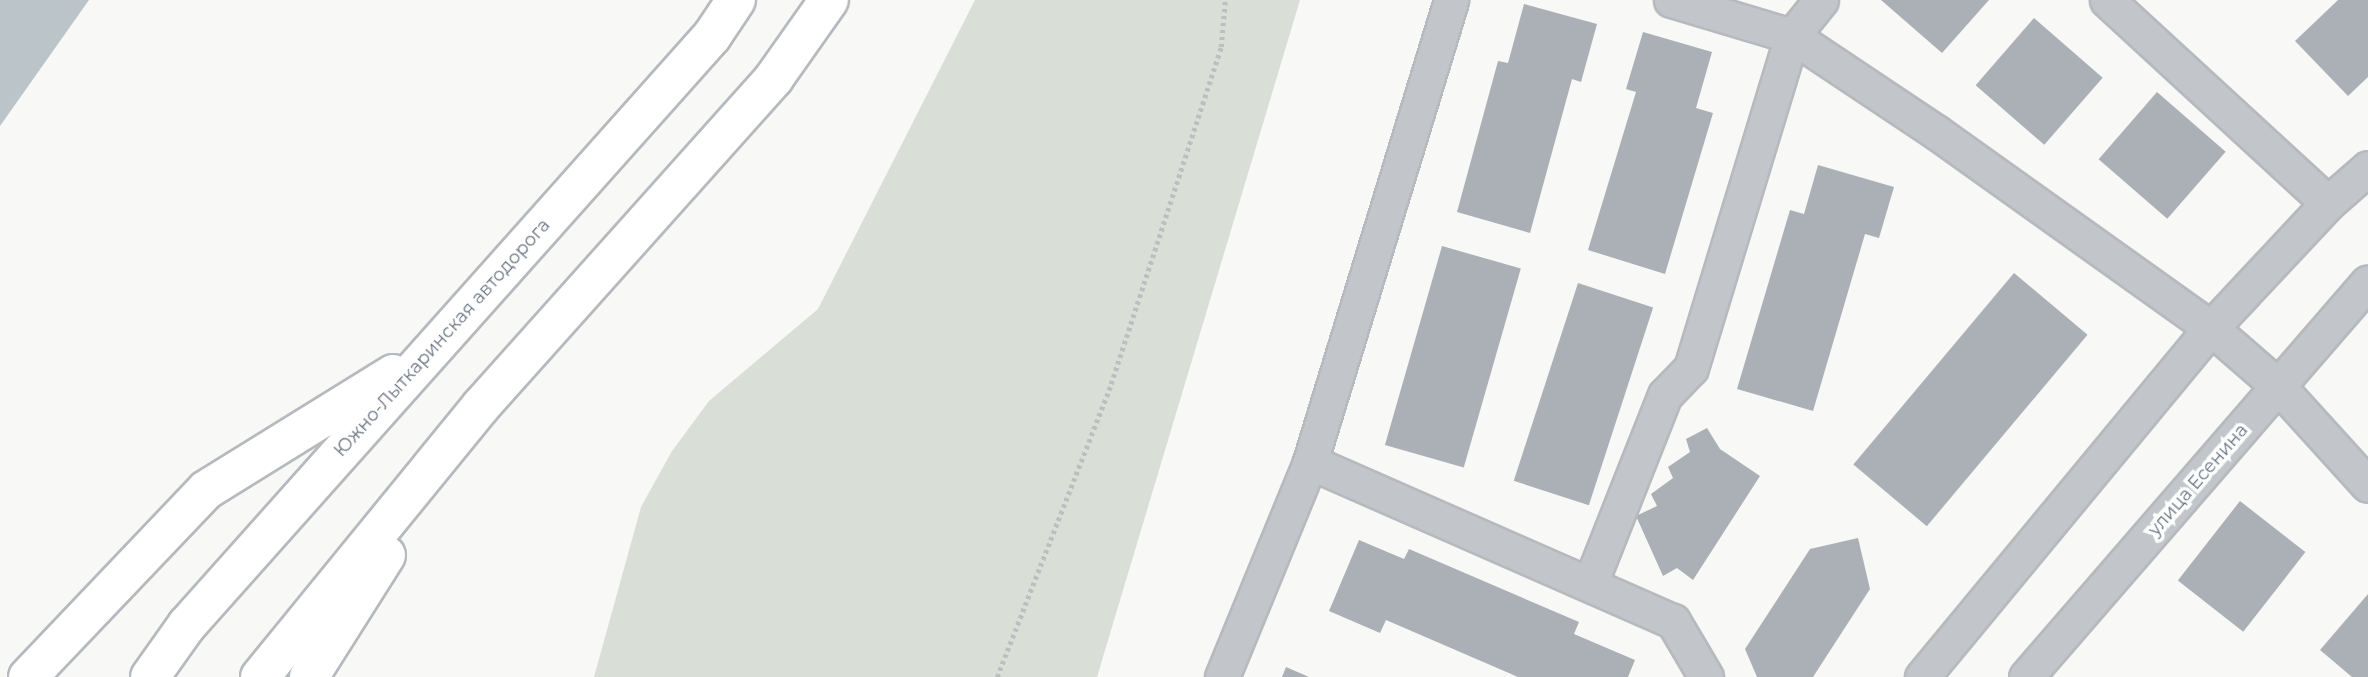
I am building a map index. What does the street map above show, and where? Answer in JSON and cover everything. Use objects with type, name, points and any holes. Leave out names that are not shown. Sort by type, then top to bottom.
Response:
[{"type":"main road","name":"Южно-Лыткаринская автодорога","points":[[150,677],[187,625],[712,36],[736,0]]},
{"type":"main road","points":[[260,677],[481,406],[774,78],[829,0]]},
{"type":"main road","points":[[28,677],[206,489],[428,352]]},
{"type":"main road","points":[[309,677],[481,406]]},
{"type":"lane","points":[[1222,677],[1310,462],[1451,0]]},
{"type":"lane","points":[[1671,0],[1792,36],[2211,328],[2279,387],[2368,485]]},
{"type":"lane","points":[[1590,584],[1665,395],[1691,368],[1792,36],[1821,0]]},
{"type":"lane","points":[[2107,0],[2328,203]]},
{"type":"lane","points":[[1922,677],[2211,328],[2328,203],[2368,168]]},
{"type":"lane","name":"улица Есенина","points":[[2026,677],[2368,282]]},
{"type":"lane","points":[[1310,462],[1673,621],[1706,677]]},
{"type":"path","points":[[997,677],[1111,384],[1221,47],[1225,0]]},
{"type":"shaded area","points":[[0,0],[89,0],[0,126]]},
{"type":"shaded area","points":[[975,0],[1300,0],[1097,677],[594,677],[641,507],[672,451],[709,401],[818,309]]},
{"type":"building","points":[[1881,0],[1989,0],[1942,53]]},
{"type":"building","points":[[2338,0],[2368,0],[2368,77],[2348,96],[2295,41]]},
{"type":"building","points":[[1524,4],[1597,24],[1581,82],[1572,79],[1530,233],[1457,212],[1498,61],[1508,63]]},
{"type":"building","points":[[2034,18],[2103,78],[2044,145],[1976,85]]},
{"type":"building","points":[[1643,32],[1712,52],[1696,108],[1713,113],[1665,274],[1588,250],[1636,92],[1626,89]]},
{"type":"building","points":[[2157,92],[2226,152],[2167,219],[2099,159]]},
{"type":"building","points":[[1818,165],[1894,187],[1879,238],[1865,234],[1813,411],[1737,389],[1790,210],[1804,214]]},
{"type":"building","points":[[1442,246],[1521,269],[1464,468],[1385,445]]},
{"type":"building","points":[[2014,273],[2088,335],[1927,526],[1853,465]]},
{"type":"building","points":[[1578,283],[1653,307],[1589,505],[1514,481]]},
{"type":"building","points":[[1707,428],[1720,449],[1760,476],[1693,580],[1677,568],[1663,576],[1636,516],[1657,506],[1651,494],[1673,478],[1668,467],[1690,452],[1686,439]]},
{"type":"building","points":[[2240,501],[2305,552],[2243,632],[2178,581]]},
{"type":"building","points":[[1858,538],[1870,589],[1813,677],[1757,677],[1745,649],[1810,549]]},
{"type":"building","points":[[1359,540],[1404,559],[1409,549],[1579,622],[1574,634],[1635,660],[1628,677],[1518,677],[1386,620],[1380,633],[1329,611]]},
{"type":"building","points":[[2368,594],[2368,677],[2352,677],[2320,650]]},
{"type":"building","points":[[1286,667],[1309,677],[1282,677]]}]
